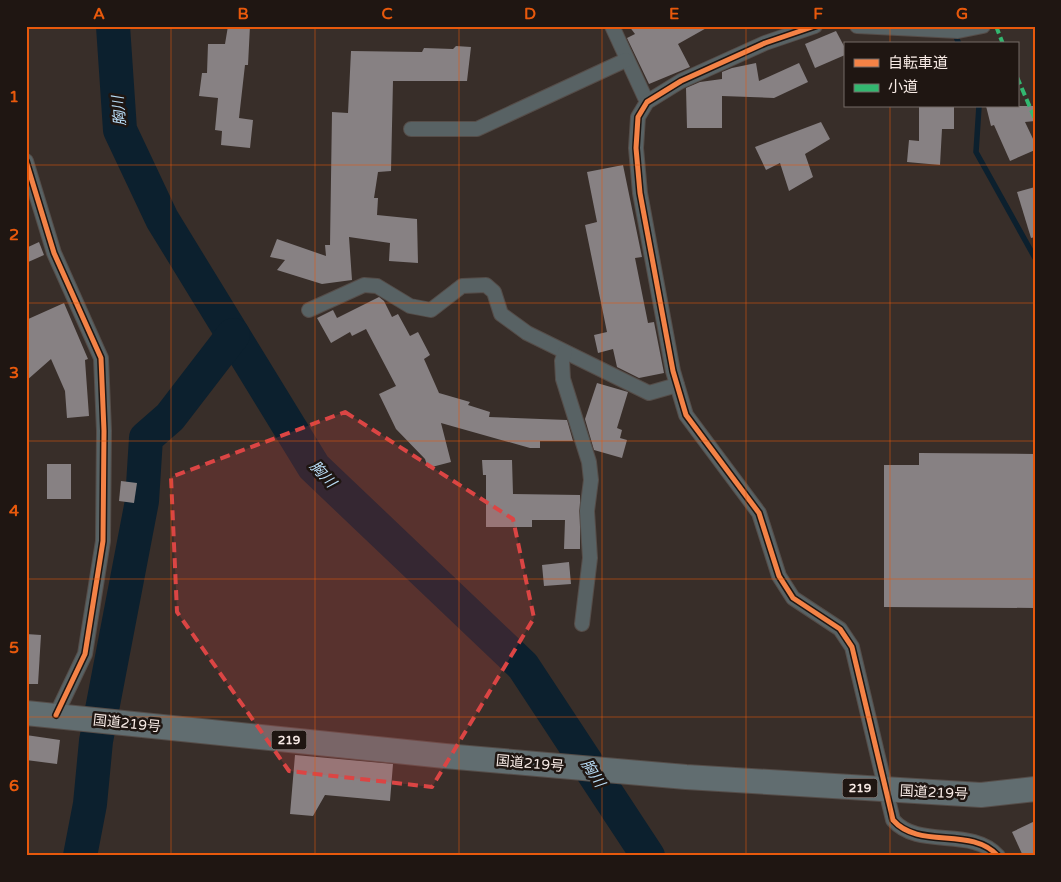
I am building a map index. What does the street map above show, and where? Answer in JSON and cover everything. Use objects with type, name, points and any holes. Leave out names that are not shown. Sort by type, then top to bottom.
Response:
[{"type":"highway","name":"国道219号","points":[[26,712],[445,756],[686,777],[981,795],[1035,789]]},
{"type":"street","points":[[612,26],[626,60],[647,102]]},
{"type":"street","points":[[816,26],[765,43],[681,81],[647,102],[638,117],[636,148],[642,202],[677,385],[686,415],[759,513],[779,576],[793,598],[840,629],[852,647],[885,790],[894,820],[900,828],[915,834],[964,840],[988,847],[998,856]]},
{"type":"street","points":[[857,26],[958,31],[983,26]]},
{"type":"street","points":[[411,129],[477,129],[626,60]]},
{"type":"street","points":[[26,161],[54,252],[101,358],[104,431],[103,541],[85,654],[56,715]]},
{"type":"street","points":[[309,310],[364,285],[376,286],[410,306],[431,310],[462,286],[486,285],[494,292],[501,314],[527,333],[649,393],[677,385]]},
{"type":"street","points":[[565,352],[562,361],[563,379],[589,462],[592,480],[586,511],[587,528],[591,544],[582,624]]},
{"type":"highlighted area","points":[[345,412],[513,519],[534,618],[432,787],[289,771],[177,612],[171,477]]},
{"type":"building","points":[[228,26],[250,26],[248,65],[245,65],[239,118],[253,120],[250,148],[221,145],[222,131],[215,130],[218,98],[199,96],[202,73],[207,73],[208,44],[225,44]]},
{"type":"building","points":[[629,26],[710,26],[678,44],[690,67],[649,84],[627,38],[635,34]]},
{"type":"building","points":[[836,31],[844,46],[844,55],[815,68],[805,44]]},
{"type":"building","points":[[456,46],[471,47],[467,81],[393,81],[391,171],[378,172],[374,198],[378,198],[377,215],[417,219],[418,263],[389,261],[390,243],[349,237],[352,280],[322,284],[277,270],[285,260],[270,257],[277,239],[326,256],[325,245],[330,245],[332,112],[348,113],[351,51],[422,52],[424,48],[453,49]]},
{"type":"building","points":[[756,63],[759,81],[799,63],[808,82],[774,98],[722,96],[722,128],[687,128],[686,88],[700,82],[722,79],[722,72]]},
{"type":"building","points":[[1035,106],[1035,121],[1025,122],[1035,143],[1035,150],[1010,161],[994,125],[991,126],[986,108]]},
{"type":"building","points":[[919,108],[954,108],[954,129],[942,129],[940,165],[907,162],[909,140],[919,141]]},
{"type":"building","points":[[821,122],[830,139],[805,154],[813,177],[789,191],[780,163],[766,170],[755,147]]},
{"type":"building","points":[[623,165],[642,257],[635,258],[648,323],[654,322],[664,373],[639,378],[617,367],[613,349],[598,353],[594,335],[607,332],[585,225],[597,222],[587,172]]},
{"type":"building","points":[[1035,187],[1035,237],[1031,238],[1017,192]]},
{"type":"building","points":[[39,242],[44,255],[26,263],[26,248]]},
{"type":"building","points":[[379,297],[384,301],[392,317],[398,314],[410,336],[418,332],[430,355],[424,359],[439,393],[470,402],[468,405],[490,412],[489,417],[567,420],[573,441],[540,441],[540,448],[530,448],[441,423],[451,462],[428,468],[425,459],[396,429],[379,394],[396,386],[366,329],[352,336],[350,332],[331,343],[317,318],[333,310],[337,318]]},
{"type":"building","points":[[64,303],[88,359],[85,360],[89,416],[67,418],[65,391],[51,359],[26,381],[26,320]]},
{"type":"building","points":[[597,383],[628,392],[617,428],[622,430],[620,438],[627,440],[622,458],[594,450],[585,419]]},
{"type":"building","points":[[919,453],[1035,454],[1035,608],[884,607],[884,465],[919,465]]},
{"type":"building","points":[[482,460],[512,460],[513,494],[580,495],[580,549],[564,549],[565,520],[532,520],[532,527],[486,527],[486,475],[483,475]]},
{"type":"building","points":[[47,464],[71,464],[71,499],[47,499]]},
{"type":"building","points":[[121,481],[137,483],[134,503],[119,501]]},
{"type":"building","points":[[569,562],[571,584],[544,586],[542,565]]},
{"type":"building","points":[[26,634],[41,635],[38,684],[26,684]]},
{"type":"building","points":[[26,735],[60,740],[57,764],[26,760]]},
{"type":"building","points":[[295,755],[393,764],[390,801],[325,795],[313,816],[290,814]]},
{"type":"building","points":[[1035,821],[1035,856],[1023,856],[1012,832]]},
{"type":"waterway","name":"胸川","points":[[113,26],[120,130],[162,219],[314,467],[523,666],[648,856]]},
{"type":"waterway","points":[[954,32],[958,42]]},
{"type":"waterway","points":[[979,108],[976,152],[1035,258]]},
{"type":"waterway","points":[[80,856],[90,804],[96,741],[142,501],[146,438],[170,417],[233,335]]},
{"type":"marked path","points":[[996,26],[1002,42]]},
{"type":"marked path","points":[[1018,79],[1035,119]]},
{"type":"cycle path","points":[[815,26],[765,43],[681,81],[647,102],[638,117],[636,148],[640,193],[673,371],[686,415],[759,513],[779,576],[793,598],[840,629],[852,647],[893,820],[904,829],[917,834],[974,842],[987,847],[998,856]]},
{"type":"cycle path","points":[[26,161],[54,253],[101,358],[104,431],[103,541],[85,654],[56,715]]}]
